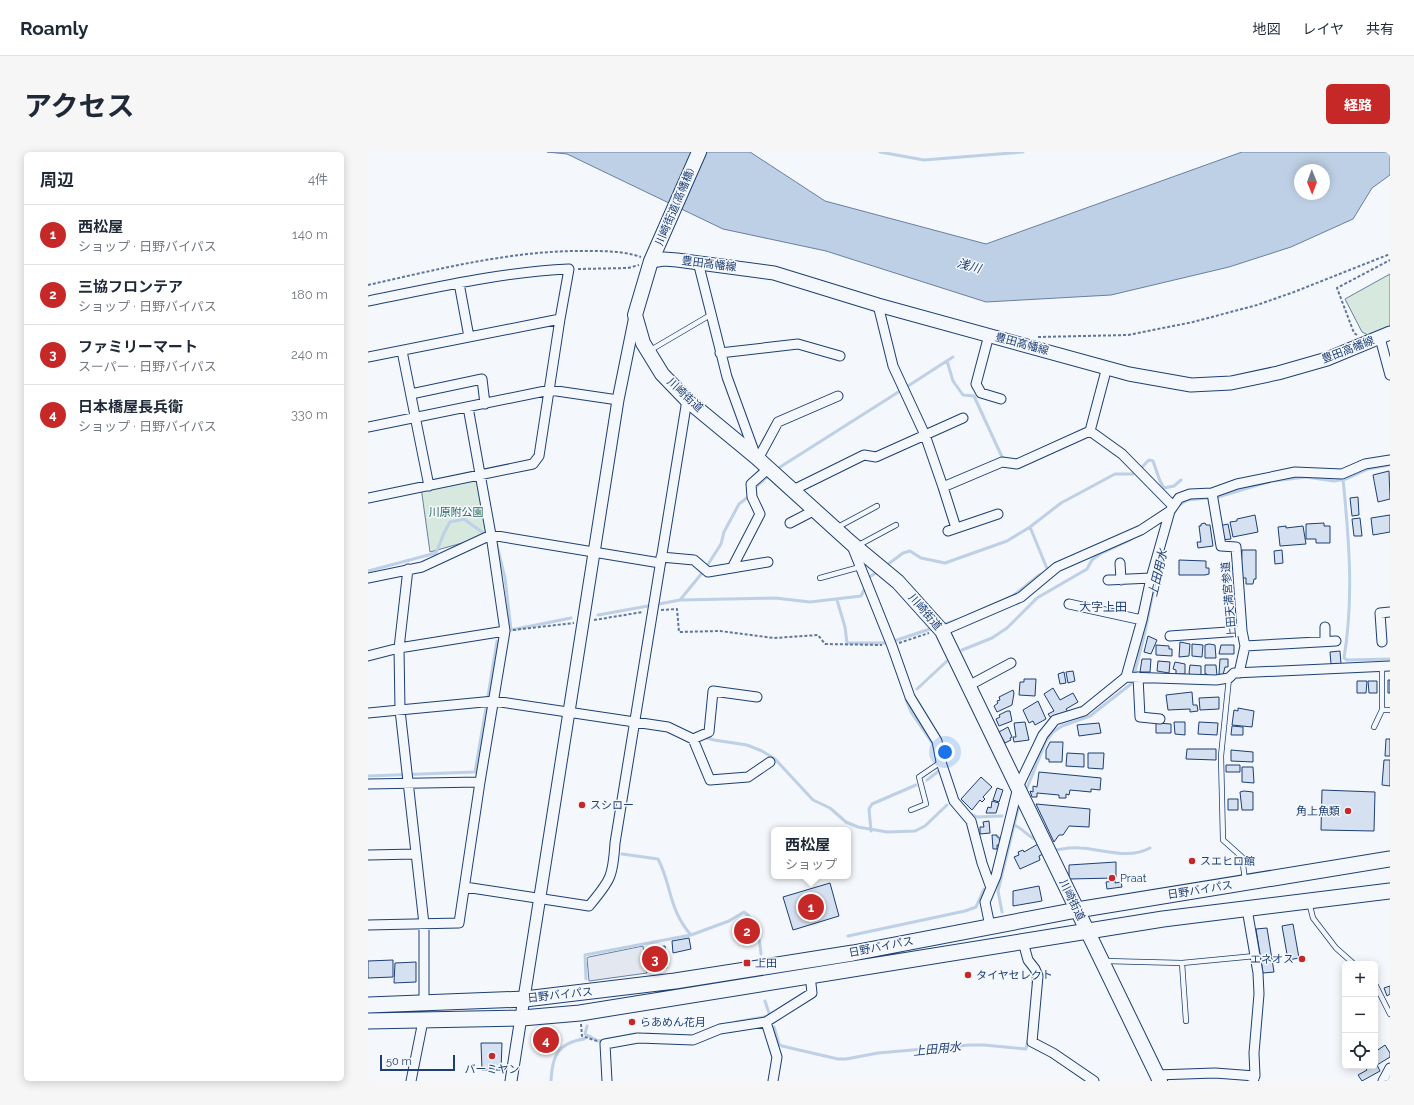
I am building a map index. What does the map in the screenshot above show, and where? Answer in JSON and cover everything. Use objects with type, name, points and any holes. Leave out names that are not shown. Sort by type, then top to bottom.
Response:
[{"type":"highway","name":"日野バイパス","points":[[368,1005],[525,999],[682,980],[853,953],[1077,910],[1390,859]]},
{"type":"highway","name":"日野バイパス","points":[[368,1021],[522,1018],[580,1013],[810,975],[1088,932],[1247,909],[1390,891]]},
{"type":"main road","name":"川崎街道(高幡橋)","points":[[652,261],[699,152]]},
{"type":"main road","name":"豊田高幡線","points":[[652,261],[664,259],[698,262],[774,273],[878,305],[1107,367],[1170,382],[1201,385],[1231,383],[1303,366],[1379,338]]},
{"type":"main road","points":[[635,315],[652,261]]},
{"type":"main road","name":"川崎街道","points":[[635,315],[638,331],[648,352],[662,374],[687,400],[769,468],[853,545],[898,582],[942,631],[970,685],[1158,1078]]},
{"type":"street","points":[[698,262],[712,314],[720,354],[742,422],[757,458]]},
{"type":"street","points":[[368,301],[459,283],[535,271],[569,269],[560,319],[540,456],[533,464],[481,476],[368,498]]},
{"type":"street","points":[[459,283],[469,337]]},
{"type":"street","points":[[878,305],[893,366],[925,435],[943,487],[952,529],[998,514]]},
{"type":"street","points":[[511,1081],[618,400],[635,315]]},
{"type":"street","points":[[368,357],[560,319]]},
{"type":"street","points":[[989,335],[976,384],[981,394],[1001,399]]},
{"type":"street","points":[[1379,338],[1390,375]]},
{"type":"street","points":[[720,354],[798,344],[840,356]]},
{"type":"street","points":[[402,351],[429,486]]},
{"type":"street","points":[[1090,431],[1107,367]]},
{"type":"street","points":[[411,394],[482,380],[485,404]]},
{"type":"street","points":[[368,427],[550,390],[618,400]]},
{"type":"street","points":[[757,458],[778,422],[838,396]]},
{"type":"street","points":[[465,887],[589,906],[606,886],[614,870],[615,843],[687,400]]},
{"type":"street","points":[[368,925],[458,923],[465,887],[480,782],[505,631],[491,535],[468,407]]},
{"type":"street","points":[[793,490],[864,455],[876,457],[963,418]]},
{"type":"street","points":[[943,487],[1002,462],[1017,464],[1090,431]]},
{"type":"street","points":[[1090,431],[1122,454],[1172,509]]},
{"type":"street","points":[[990,926],[985,902],[996,876],[1018,787],[1043,735],[1055,720],[1084,711],[1126,677],[1142,620],[1151,578],[1172,509],[1179,498],[1190,494],[1212,493],[1237,484],[1295,472],[1342,474],[1365,464],[1390,460]]},
{"type":"street","points":[[732,568],[760,514],[752,497],[751,484],[769,468]]},
{"type":"street","name":"上田天満宮参道","points":[[1212,493],[1221,546],[1236,547],[1242,631],[1245,646],[1239,673]]},
{"type":"street","points":[[942,631],[1020,597],[1057,567],[1141,530],[1172,509]]},
{"type":"street","points":[[790,523],[815,510]]},
{"type":"street","points":[[368,578],[433,563],[491,535],[595,552],[661,560],[694,560],[708,572],[768,562]]},
{"type":"street","points":[[853,545],[910,697],[937,741],[941,762],[954,801],[971,820],[982,863],[991,888]]},
{"type":"street","points":[[1120,563],[1121,580]]},
{"type":"street","points":[[408,569],[399,648],[400,710],[424,924],[424,1002]]},
{"type":"street","points":[[1108,580],[1151,578]]},
{"type":"street","points":[[1069,604],[1142,620]]},
{"type":"street","points":[[1382,642],[1380,613],[1390,612]]},
{"type":"street","points":[[1325,626],[1326,641]]},
{"type":"street","points":[[368,656],[399,648],[505,631]]},
{"type":"street","points":[[1170,636],[1242,631]]},
{"type":"street","points":[[1245,646],[1336,641]]},
{"type":"street","points":[[970,685],[1011,663]]},
{"type":"street","points":[[1126,677],[1216,680],[1229,678],[1234,673],[1386,666]]},
{"type":"street","points":[[1138,677],[1140,717],[1160,719]]},
{"type":"street","points":[[693,739],[709,732],[712,691],[757,697]]},
{"type":"street","points":[[368,713],[494,701],[668,727],[693,739],[710,780],[748,776],[770,762]]},
{"type":"street","points":[[368,784],[408,781],[480,782]]},
{"type":"street","points":[[368,856],[416,854]]},
{"type":"street","points":[[1158,1078],[1215,1073],[1254,1078],[1254,1053],[1259,994],[1255,956],[1247,909]]},
{"type":"street","points":[[1023,942],[1028,960],[1038,976],[1032,1042],[1053,1053],[1094,1081]]},
{"type":"street","points":[[607,1081],[605,1044],[638,1038],[693,1040],[720,1029],[766,1022],[812,993],[810,975]]},
{"type":"street","points":[[412,1081],[423,1021]]},
{"type":"street","points":[[766,1022],[776,1057],[773,1081]]},
{"type":"street","points":[[1383,1081],[1390,1068]]},
{"type":"lane","points":[[648,352],[712,314]]},
{"type":"lane","points":[[835,529],[877,506]]},
{"type":"lane","points":[[853,545],[896,525]]},
{"type":"lane","points":[[820,578],[860,567]]},
{"type":"lane","points":[[1374,727],[1382,710],[1386,666]]},
{"type":"lane","points":[[1229,678],[1220,756],[1224,840],[1242,857],[1245,882]]},
{"type":"lane","points":[[1382,710],[1390,710]]},
{"type":"lane","points":[[911,810],[926,804],[919,776],[941,762]]},
{"type":"lane","points":[[1308,901],[1313,918],[1336,948],[1351,961]]},
{"type":"lane","points":[[1102,961],[1182,963],[1255,956]]},
{"type":"lane","points":[[1182,963],[1186,1021]]},
{"type":"lane","points":[[1378,990],[1390,1014]]},
{"type":"path","points":[[368,285],[444,268],[539,253],[582,251],[628,253],[652,261]]},
{"type":"path","points":[[1037,336],[1128,335],[1194,322],[1250,307],[1294,292],[1390,254]]},
{"type":"path","points":[[1379,338],[1354,333],[1337,288],[1390,260]]},
{"type":"path","points":[[569,269],[628,268],[652,261]]},
{"type":"path","points":[[505,631],[653,610],[677,609],[679,632],[720,631],[774,638],[818,635],[825,644],[892,646],[927,633],[942,631]]},
{"type":"path","points":[[580,1013],[582,1036],[605,1044]]},
{"type":"green space","points":[[1390,274],[1390,326],[1370,336],[1362,332],[1345,299]]},
{"type":"green space","name":"川原附公園","points":[[481,476],[491,535],[430,552],[421,487]]},
{"type":"shaded area","points":[[643,946],[647,973],[589,981],[587,958]]},
{"type":"water","name":"浅川","points":[[547,152],[750,152],[825,201],[986,244],[1242,152],[1390,152],[1390,175],[1372,188],[1353,219],[1291,247],[1229,267],[1111,295],[986,302],[826,251],[723,229],[567,154]]},
{"type":"building","points":[[1389,471],[1390,499],[1378,502],[1373,475]]},
{"type":"building","points":[[1358,497],[1359,515],[1352,516],[1350,498]]},
{"type":"building","points":[[1255,515],[1258,532],[1233,537],[1230,522]]},
{"type":"building","points":[[1390,515],[1390,532],[1373,535],[1371,518]]},
{"type":"building","points":[[1360,518],[1362,536],[1354,536],[1352,519]]},
{"type":"building","points":[[1205,523],[1206,525],[1210,525],[1213,546],[1198,548],[1197,542],[1201,542],[1199,526]]},
{"type":"building","points":[[1324,523],[1324,526],[1330,526],[1330,543],[1316,543],[1316,539],[1306,539],[1306,524]]},
{"type":"building","points":[[1228,524],[1231,539],[1221,540],[1219,526]]},
{"type":"building","points":[[1286,526],[1286,528],[1303,526],[1306,544],[1280,546],[1278,527]]},
{"type":"building","points":[[1242,550],[1256,550],[1256,579],[1254,579],[1253,584],[1246,584],[1246,578],[1241,578]]},
{"type":"building","points":[[1282,550],[1283,563],[1275,564],[1274,551]]},
{"type":"building","points":[[1179,560],[1206,561],[1206,568],[1209,568],[1209,574],[1179,575]]},
{"type":"building","points":[[1148,636],[1157,640],[1151,654],[1144,652]]},
{"type":"building","points":[[1180,642],[1190,644],[1189,656],[1179,657]]},
{"type":"building","points":[[1192,644],[1203,645],[1202,657],[1192,656]]},
{"type":"building","points":[[1156,645],[1169,646],[1169,649],[1172,649],[1172,656],[1156,655]]},
{"type":"building","points":[[1205,645],[1215,645],[1216,658],[1205,658]]},
{"type":"building","points":[[1221,645],[1234,645],[1234,654],[1219,654]]},
{"type":"building","points":[[1340,651],[1341,664],[1331,664],[1330,652]]},
{"type":"building","points":[[1142,659],[1151,659],[1150,672],[1140,672]]},
{"type":"building","points":[[1220,659],[1228,659],[1228,667],[1225,667],[1223,675],[1219,674]]},
{"type":"building","points":[[1158,661],[1170,662],[1169,673],[1157,671]]},
{"type":"building","points":[[1175,662],[1185,664],[1185,674],[1176,674],[1176,670],[1173,669]]},
{"type":"building","points":[[1190,665],[1201,666],[1201,675],[1191,675],[1189,673]]},
{"type":"building","points":[[1205,665],[1216,665],[1217,676],[1207,676],[1207,674],[1205,674]]},
{"type":"building","points":[[1073,671],[1075,681],[1068,683],[1066,672]]},
{"type":"building","points":[[1064,672],[1066,683],[1060,684],[1058,674]]},
{"type":"building","points":[[1024,679],[1036,679],[1035,696],[1019,695],[1020,682],[1024,682]]},
{"type":"building","points":[[1388,680],[1390,680],[1390,693],[1388,693]]},
{"type":"building","points":[[1357,681],[1367,681],[1366,693],[1357,693]]},
{"type":"building","points":[[1368,681],[1377,681],[1377,693],[1369,693]]},
{"type":"building","points":[[1053,688],[1060,700],[1073,693],[1078,702],[1066,709],[1068,712],[1060,717],[1058,714],[1051,718],[1048,714],[1054,711],[1044,694]]},
{"type":"building","points":[[1013,690],[1012,705],[997,712],[994,706],[998,703],[997,701],[1000,700],[999,697]]},
{"type":"building","points":[[1192,692],[1193,705],[1197,705],[1198,711],[1190,712],[1190,709],[1168,710],[1166,695]]},
{"type":"building","points":[[1219,697],[1219,709],[1200,710],[1199,698]]},
{"type":"building","points":[[1038,701],[1046,719],[1035,725],[1033,721],[1029,723],[1023,710]]},
{"type":"building","points":[[1238,708],[1254,711],[1252,727],[1232,725],[1234,710],[1238,711]]},
{"type":"building","points":[[1010,711],[1012,721],[999,726],[996,719],[1000,717],[999,715]]},
{"type":"building","points":[[1025,722],[1029,740],[1014,742],[1013,737],[1016,737],[1014,723]]},
{"type":"building","points":[[1174,722],[1185,722],[1185,735],[1175,734]]},
{"type":"building","points":[[1199,722],[1218,723],[1217,735],[1198,734]]},
{"type":"building","points":[[1099,723],[1101,733],[1079,736],[1077,725]]},
{"type":"building","points":[[1156,723],[1171,724],[1171,733],[1156,733]]},
{"type":"building","points":[[1232,726],[1243,727],[1243,735],[1231,735]]},
{"type":"building","points":[[1008,727],[1012,737],[1010,738],[1011,740],[1005,743],[999,732]]},
{"type":"building","points":[[1386,739],[1390,739],[1390,756],[1385,756]]},
{"type":"building","points":[[1050,742],[1063,742],[1062,762],[1049,762],[1049,759],[1046,759],[1046,750]]},
{"type":"building","points":[[1187,749],[1216,749],[1216,760],[1186,759]]},
{"type":"building","points":[[1231,750],[1253,752],[1253,762],[1231,761]]},
{"type":"building","points":[[1067,753],[1084,754],[1084,767],[1066,766]]},
{"type":"building","points":[[1088,753],[1104,753],[1103,769],[1088,768]]},
{"type":"building","points":[[1384,760],[1390,760],[1390,786],[1382,785]]},
{"type":"building","points":[[1226,765],[1240,765],[1240,772],[1226,772]]},
{"type":"building","points":[[1242,767],[1253,767],[1254,783],[1242,782]]},
{"type":"building","points":[[1039,772],[1101,778],[1100,790],[1091,789],[1091,792],[1070,790],[1069,795],[1066,794],[1066,798],[1059,798],[1059,795],[1037,793],[1037,797],[1032,797],[1030,791],[1033,792],[1033,786],[1037,787]]},
{"type":"building","points":[[981,777],[992,787],[983,797],[985,799],[982,802],[980,800],[972,810],[961,799]]},
{"type":"building","points":[[997,788],[1003,790],[999,802],[993,800]]},
{"type":"building","name":"角上魚類","points":[[1322,790],[1375,792],[1374,831],[1321,830]]},
{"type":"building","points":[[1240,792],[1253,792],[1253,810],[1242,810]]},
{"type":"building","points":[[1228,799],[1238,799],[1238,810],[1228,810]]},
{"type":"building","points":[[992,801],[999,803],[996,813],[986,813],[988,807],[991,808]]},
{"type":"building","points":[[1036,804],[1090,809],[1089,827],[1069,826],[1063,835],[1059,835],[1054,842]]},
{"type":"building","points":[[989,821],[990,833],[980,834],[980,827],[984,827],[983,822]]},
{"type":"building","points":[[992,835],[997,835],[997,837],[999,837],[1000,845],[997,845],[997,849],[993,849]]},
{"type":"building","points":[[1038,844],[1043,854],[1039,856],[1040,860],[1020,869],[1014,857],[1019,855],[1018,852],[1023,850],[1024,852]]},
{"type":"building","points":[[1116,862],[1116,878],[1069,879],[1069,865]]},
{"type":"building","points":[[1115,881],[1115,883],[1121,882],[1122,887],[1107,889],[1106,882]]},
{"type":"building","points":[[830,883],[839,916],[793,930],[783,897]]},
{"type":"building","points":[[1039,886],[1042,901],[1013,906],[1013,891]]},
{"type":"building","points":[[1293,924],[1299,958],[1288,960],[1282,926]]},
{"type":"building","points":[[1267,928],[1274,972],[1263,973],[1256,929]]},
{"type":"building","points":[[689,938],[691,949],[673,953],[672,941]]},
{"type":"building","points":[[665,946],[667,968],[648,970],[645,949]]},
{"type":"building","points":[[393,960],[393,977],[368,978],[368,961]]},
{"type":"building","points":[[416,962],[416,982],[394,983],[395,963]]},
{"type":"building","points":[[1390,986],[1390,994],[1387,996],[1384,988]]},
{"type":"building","points":[[549,1028],[560,1038],[544,1053],[533,1042]]},
{"type":"building","points":[[481,1043],[502,1043],[501,1070],[482,1070]]},
{"type":"building","points":[[1385,1045],[1390,1053],[1390,1057],[1378,1064],[1378,1050]]},
{"type":"building","points":[[1378,1067],[1380,1071],[1362,1081],[1358,1075],[1367,1070],[1366,1069],[1378,1069]]},
{"type":"waterway","points":[[880,152],[924,160],[1023,152]]},
{"type":"waterway","points":[[908,386],[953,357]]},
{"type":"waterway","points":[[947,361],[953,381],[963,395],[974,396],[1002,457],[1006,460]]},
{"type":"waterway","points":[[777,469],[900,391]]},
{"type":"waterway","points":[[1142,467],[1149,460],[1153,461],[1164,488],[1174,486],[1181,480]]},
{"type":"waterway","name":"上田用水","points":[[1273,481],[1306,477],[1334,481],[1346,479],[1368,469],[1390,465]]},
{"type":"waterway","points":[[887,565],[903,553],[910,551],[921,558],[945,563],[1007,541],[1030,527],[1061,503],[1115,474],[1133,474]]},
{"type":"waterway","points":[[756,487],[767,477]]},
{"type":"waterway","points":[[1343,479],[1350,568],[1349,613],[1344,658],[1347,660],[1390,659]]},
{"type":"waterway","name":"上田用水","points":[[1218,497],[1268,482]]},
{"type":"waterway","points":[[707,566],[721,544],[724,532],[739,504],[748,497]]},
{"type":"waterway","name":"上田用水","points":[[1178,506],[1187,500],[1208,498]]},
{"type":"waterway","points":[[368,571],[436,553],[450,522],[464,519],[486,535]]},
{"type":"waterway","points":[[1013,596],[1039,575],[1048,571],[1030,527]]},
{"type":"waterway","points":[[962,650],[992,638],[1007,628],[1037,598],[1087,569],[1092,560],[1100,554],[1130,540]]},
{"type":"waterway","points":[[495,543],[497,545],[505,578],[511,630],[571,618]]},
{"type":"waterway","points":[[868,578],[877,572]]},
{"type":"waterway","points":[[680,600],[702,573]]},
{"type":"waterway","name":"上田用水","points":[[1135,672],[1155,582]]},
{"type":"waterway","points":[[659,604],[680,600],[775,598],[810,602],[861,596],[865,588]]},
{"type":"waterway","points":[[837,600],[845,627],[847,643],[888,643]]},
{"type":"waterway","points":[[598,615],[648,606]]},
{"type":"waterway","points":[[942,625],[957,620]]},
{"type":"waterway","points":[[894,641],[930,629]]},
{"type":"waterway","points":[[488,696],[497,641]]},
{"type":"waterway","points":[[917,689],[947,661]]},
{"type":"waterway","name":"上田用水","points":[[1027,788],[1046,741],[1053,732],[1062,726],[1090,716],[1131,684]]},
{"type":"waterway","points":[[906,699],[911,712],[935,747]]},
{"type":"waterway","points":[[368,776],[475,772],[486,708]]},
{"type":"waterway","points":[[704,737],[747,745],[762,751],[775,759],[813,800],[830,808],[846,822],[858,827],[887,832],[915,831],[925,826],[947,805]]},
{"type":"waterway","points":[[927,780],[940,770]]},
{"type":"waterway","points":[[871,831],[869,809],[872,804],[916,785]]},
{"type":"waterway","name":"上田用水","points":[[1002,912],[998,891],[1018,809]]},
{"type":"waterway","points":[[969,813],[977,817],[1002,816]]},
{"type":"waterway","points":[[1014,825],[1037,840]]},
{"type":"waterway","points":[[1055,850],[1077,848],[1124,854],[1150,848]]},
{"type":"waterway","points":[[622,854],[658,859],[666,878],[678,916],[691,935]]},
{"type":"waterway","points":[[848,936],[965,911],[976,907],[984,889]]},
{"type":"waterway","name":"上田用水","points":[[586,979],[585,955],[691,935],[729,921],[744,912],[752,920],[760,943],[761,954]]},
{"type":"waterway","name":"上田用水","points":[[1032,972],[1033,984]]},
{"type":"waterway","name":"上田用水","points":[[765,1001],[770,1016]]},
{"type":"waterway","points":[[736,1022],[769,1016]]},
{"type":"waterway","points":[[587,1026],[585,1034],[598,1041],[635,1034]]},
{"type":"waterway","name":"上田用水","points":[[774,1027],[779,1044],[782,1046],[838,1059],[878,1053],[970,1045],[1026,1049],[1028,1041]]},
{"type":"waterway","points":[[647,1034],[665,1035]]},
{"type":"waterway","name":"上田用水","points":[[551,1081],[553,1065],[558,1052],[568,1044],[584,1039]]},
{"type":"place","name":"スシロー","points":[[582,805]]},
{"type":"place","name":"角上魚類","points":[[1348,811]]},
{"type":"place","name":"スエヒロ館","points":[[1192,861]]},
{"type":"place","name":"Praat","points":[[1112,878]]},
{"type":"place","name":"西松屋","points":[[811,907]]},
{"type":"place","name":"三協フロンテア","points":[[747,931]]},
{"type":"place","name":"ファミリーマート","points":[[655,959]]},
{"type":"place","name":"エネオス","points":[[1302,959]]},
{"type":"place","name":"上田","points":[[747,963]]},
{"type":"place","name":"タイヤセレクト","points":[[968,975]]},
{"type":"place","name":"らあめん花月","points":[[632,1022]]},
{"type":"place","name":"日本橋屋長兵衛","points":[[546,1040]]},
{"type":"place","name":"バーミヤン","points":[[492,1056]]},
{"type":"district","name":"大字上田","points":[[1103,607]]}]
